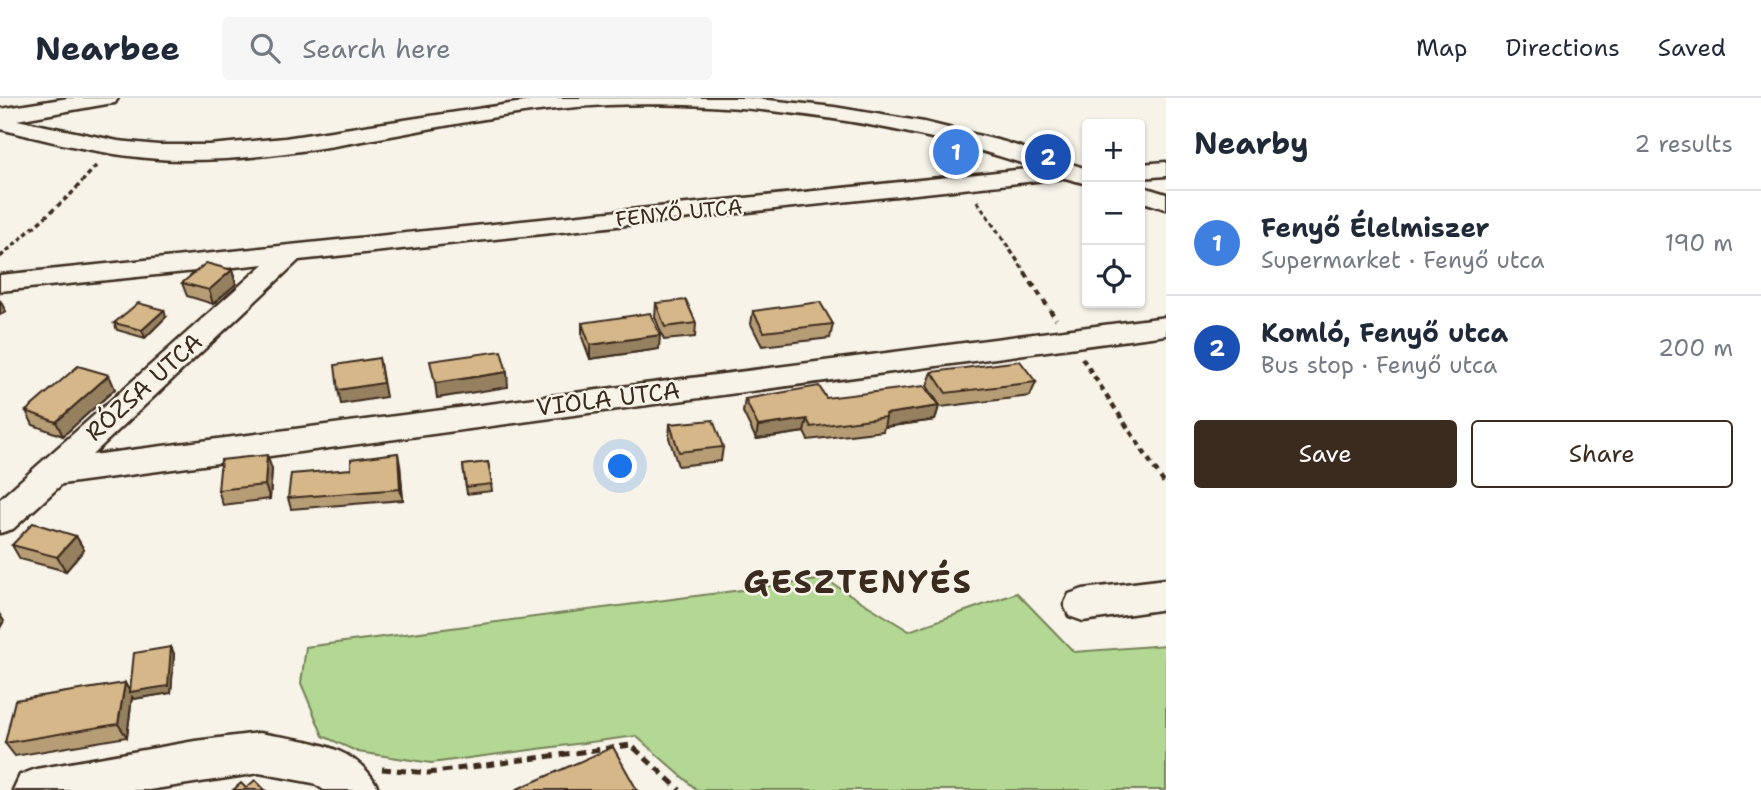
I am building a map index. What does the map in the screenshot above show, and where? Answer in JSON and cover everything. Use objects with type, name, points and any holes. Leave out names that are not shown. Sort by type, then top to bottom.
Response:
[{"type":"street","points":[[0,119],[106,146],[158,152],[232,151],[271,148],[538,106],[610,99],[766,104],[859,118],[966,139],[1082,175]]},
{"type":"street","points":[[0,119],[98,100]]},
{"type":"street","points":[[48,133],[61,116],[98,100]]},
{"type":"street","points":[[1145,171],[1166,169]]},
{"type":"street","name":"FENYŐ UTCA","points":[[0,284],[1082,175]]},
{"type":"street","points":[[1145,195],[1166,202]]},
{"type":"street","name":"RÓZSA UTCA","points":[[0,520],[289,255]]},
{"type":"street","name":"VIOLA UTCA","points":[[49,473],[1166,326]]},
{"type":"street","points":[[1083,605],[1166,594]]},
{"type":"street","points":[[36,790],[195,761],[258,753],[321,764],[346,779],[365,779]]},
{"type":"path","points":[[0,257],[71,194],[95,166],[106,146]]},
{"type":"path","points":[[365,779],[631,746],[680,790]]},
{"type":"green space","points":[[825,579],[909,631],[1017,593],[1074,652],[1166,645],[1166,790],[697,790],[636,736],[431,763],[358,752],[323,736],[301,683],[306,647]]},
{"type":"building","points":[[206,263],[232,270],[209,290],[182,283]]},
{"type":"building","points":[[686,300],[696,323],[665,327],[656,303]]},
{"type":"building","points":[[820,302],[833,324],[764,332],[753,311]]},
{"type":"building","points":[[138,303],[164,310],[142,330],[114,323]]},
{"type":"building","points":[[650,313],[660,335],[590,345],[582,323]]},
{"type":"building","points":[[501,351],[507,372],[435,383],[430,361]]},
{"type":"building","points":[[379,358],[383,383],[338,390],[335,365]]},
{"type":"building","points":[[1020,361],[1036,382],[946,393],[932,372]]},
{"type":"building","points":[[78,366],[109,375],[56,422],[26,411]]},
{"type":"building","points":[[819,386],[826,398],[924,386],[939,406],[885,414],[886,417],[811,427],[807,419],[758,426],[745,399]]},
{"type":"building","points":[[713,420],[723,447],[679,452],[670,424]]},
{"type":"building","points":[[398,453],[400,489],[288,498],[291,474],[351,469],[351,459]]},
{"type":"building","points":[[267,455],[265,485],[218,490],[221,460]]},
{"type":"building","points":[[488,462],[492,484],[466,487],[463,465]]},
{"type":"building","points":[[33,523],[76,536],[57,557],[12,545]]},
{"type":"building","points":[[171,647],[168,686],[130,692],[134,653]]},
{"type":"building","points":[[125,683],[118,724],[5,743],[15,700]]},
{"type":"building","points":[[613,747],[637,790],[515,790]]},
{"type":"building","points":[[255,780],[265,790],[233,790],[241,783],[246,788]]},
{"type":"place","name":"Fenyő Élelmiszer","points":[[956,152]]},
{"type":"place","name":"Komló, Fenyő utca","points":[[1048,157]]},
{"type":"district","name":"GESZTENYÉS","points":[[858,582]]}]
